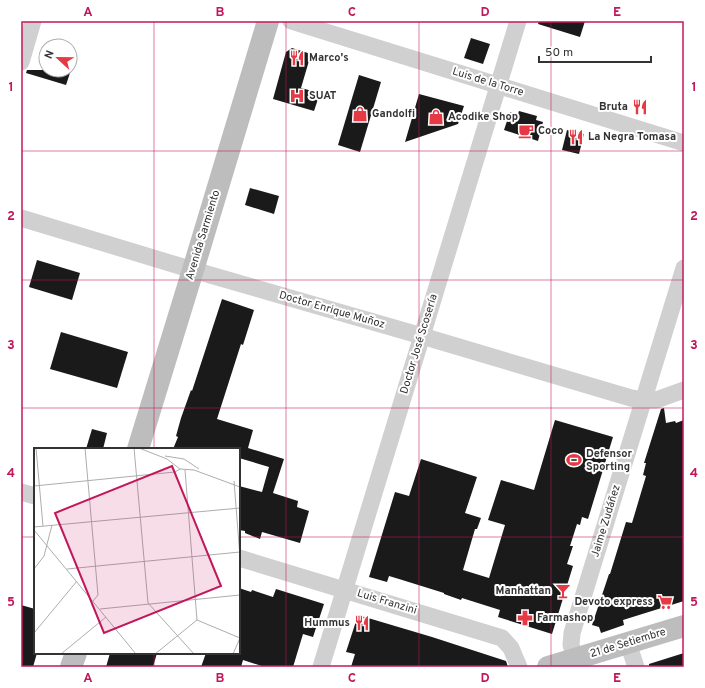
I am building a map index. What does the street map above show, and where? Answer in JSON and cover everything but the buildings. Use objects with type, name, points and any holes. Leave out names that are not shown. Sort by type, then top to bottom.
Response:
[{"type":"street","points":[[21,62],[33,21]]},
{"type":"street","name":"Avenida Sarmiento","points":[[138,448],[268,21]]},
{"type":"street","name":"Luis de la Torre","points":[[291,21],[684,143]]},
{"type":"street","name":"Doctor José Scosería","points":[[321,667],[518,21]]},
{"type":"street","name":"Doctor Enrique Muñoz","points":[[21,218],[193,270],[643,400]]},
{"type":"street","name":"Jaime Zudáñez","points":[[575,659],[571,645],[572,633],[684,268]]},
{"type":"street","points":[[643,400],[656,400],[684,390]]},
{"type":"street","points":[[21,492],[34,496]]},
{"type":"street","name":"Luis Franzini","points":[[240,558],[502,638],[511,648],[519,667]]},
{"type":"street","name":"21 de Setiembre","points":[[548,667],[684,626]]},
{"type":"street","points":[[628,643],[636,667]]},
{"type":"street","points":[[71,667],[76,654]]},
{"type":"place","name":"Marco's","points":[[297,58]]},
{"type":"place","name":"SUAT","points":[[297,96]]},
{"type":"place","name":"Bruta","points":[[640,107]]},
{"type":"place","name":"Gandolfi","points":[[360,114]]},
{"type":"place","name":"Acodike Shop","points":[[436,117]]},
{"type":"place","name":"Coco","points":[[526,131]]},
{"type":"place","name":"La Negra Tomasa","points":[[576,137]]},
{"type":"place","name":"Defensor Sporting","points":[[574,460]]},
{"type":"place","name":"Manhattan","points":[[563,591]]},
{"type":"place","name":"Devoto express","points":[[665,602]]},
{"type":"place","name":"Farmashop","points":[[525,618]]},
{"type":"place","name":"Hummus","points":[[362,623]]}]
